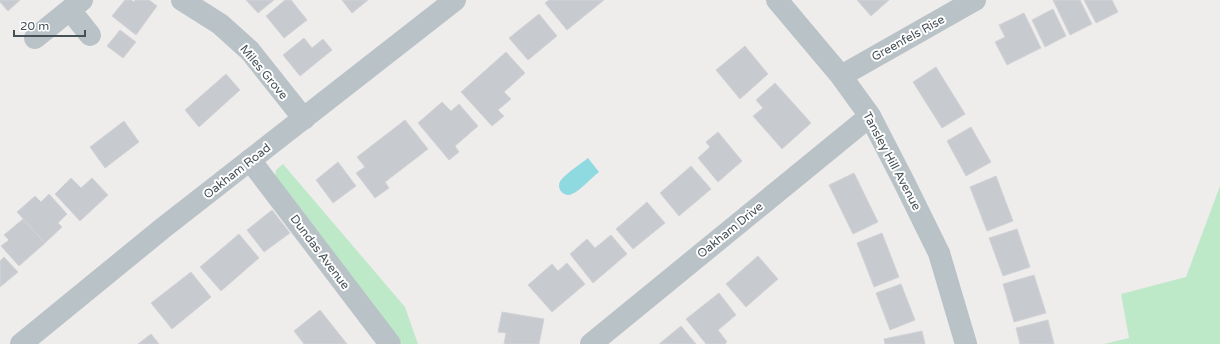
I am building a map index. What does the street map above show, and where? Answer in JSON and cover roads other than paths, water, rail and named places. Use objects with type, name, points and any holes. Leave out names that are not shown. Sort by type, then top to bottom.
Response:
[{"type":"street","name":"Miles Grove","points":[[182,0],[220,24],[250,51],[304,119]]},
{"type":"street","name":"Oakham Road","points":[[21,344],[170,223],[455,0]]},
{"type":"street","name":"Tansley Hill Avenue","points":[[778,0],[841,76],[870,116],[939,253],[966,344]]},
{"type":"street","name":"Greenfels Rise","points":[[841,76],[975,0]]},
{"type":"street","points":[[35,38],[76,5],[90,35]]},
{"type":"street","name":"Oakham Drive","points":[[591,344],[870,116]]},
{"type":"street","name":"Dundas Avenue","points":[[250,160],[390,344]]},
{"type":"water","points":[[588,158],[599,172],[572,194],[566,195],[561,192],[559,183],[561,180],[570,171]]}]
